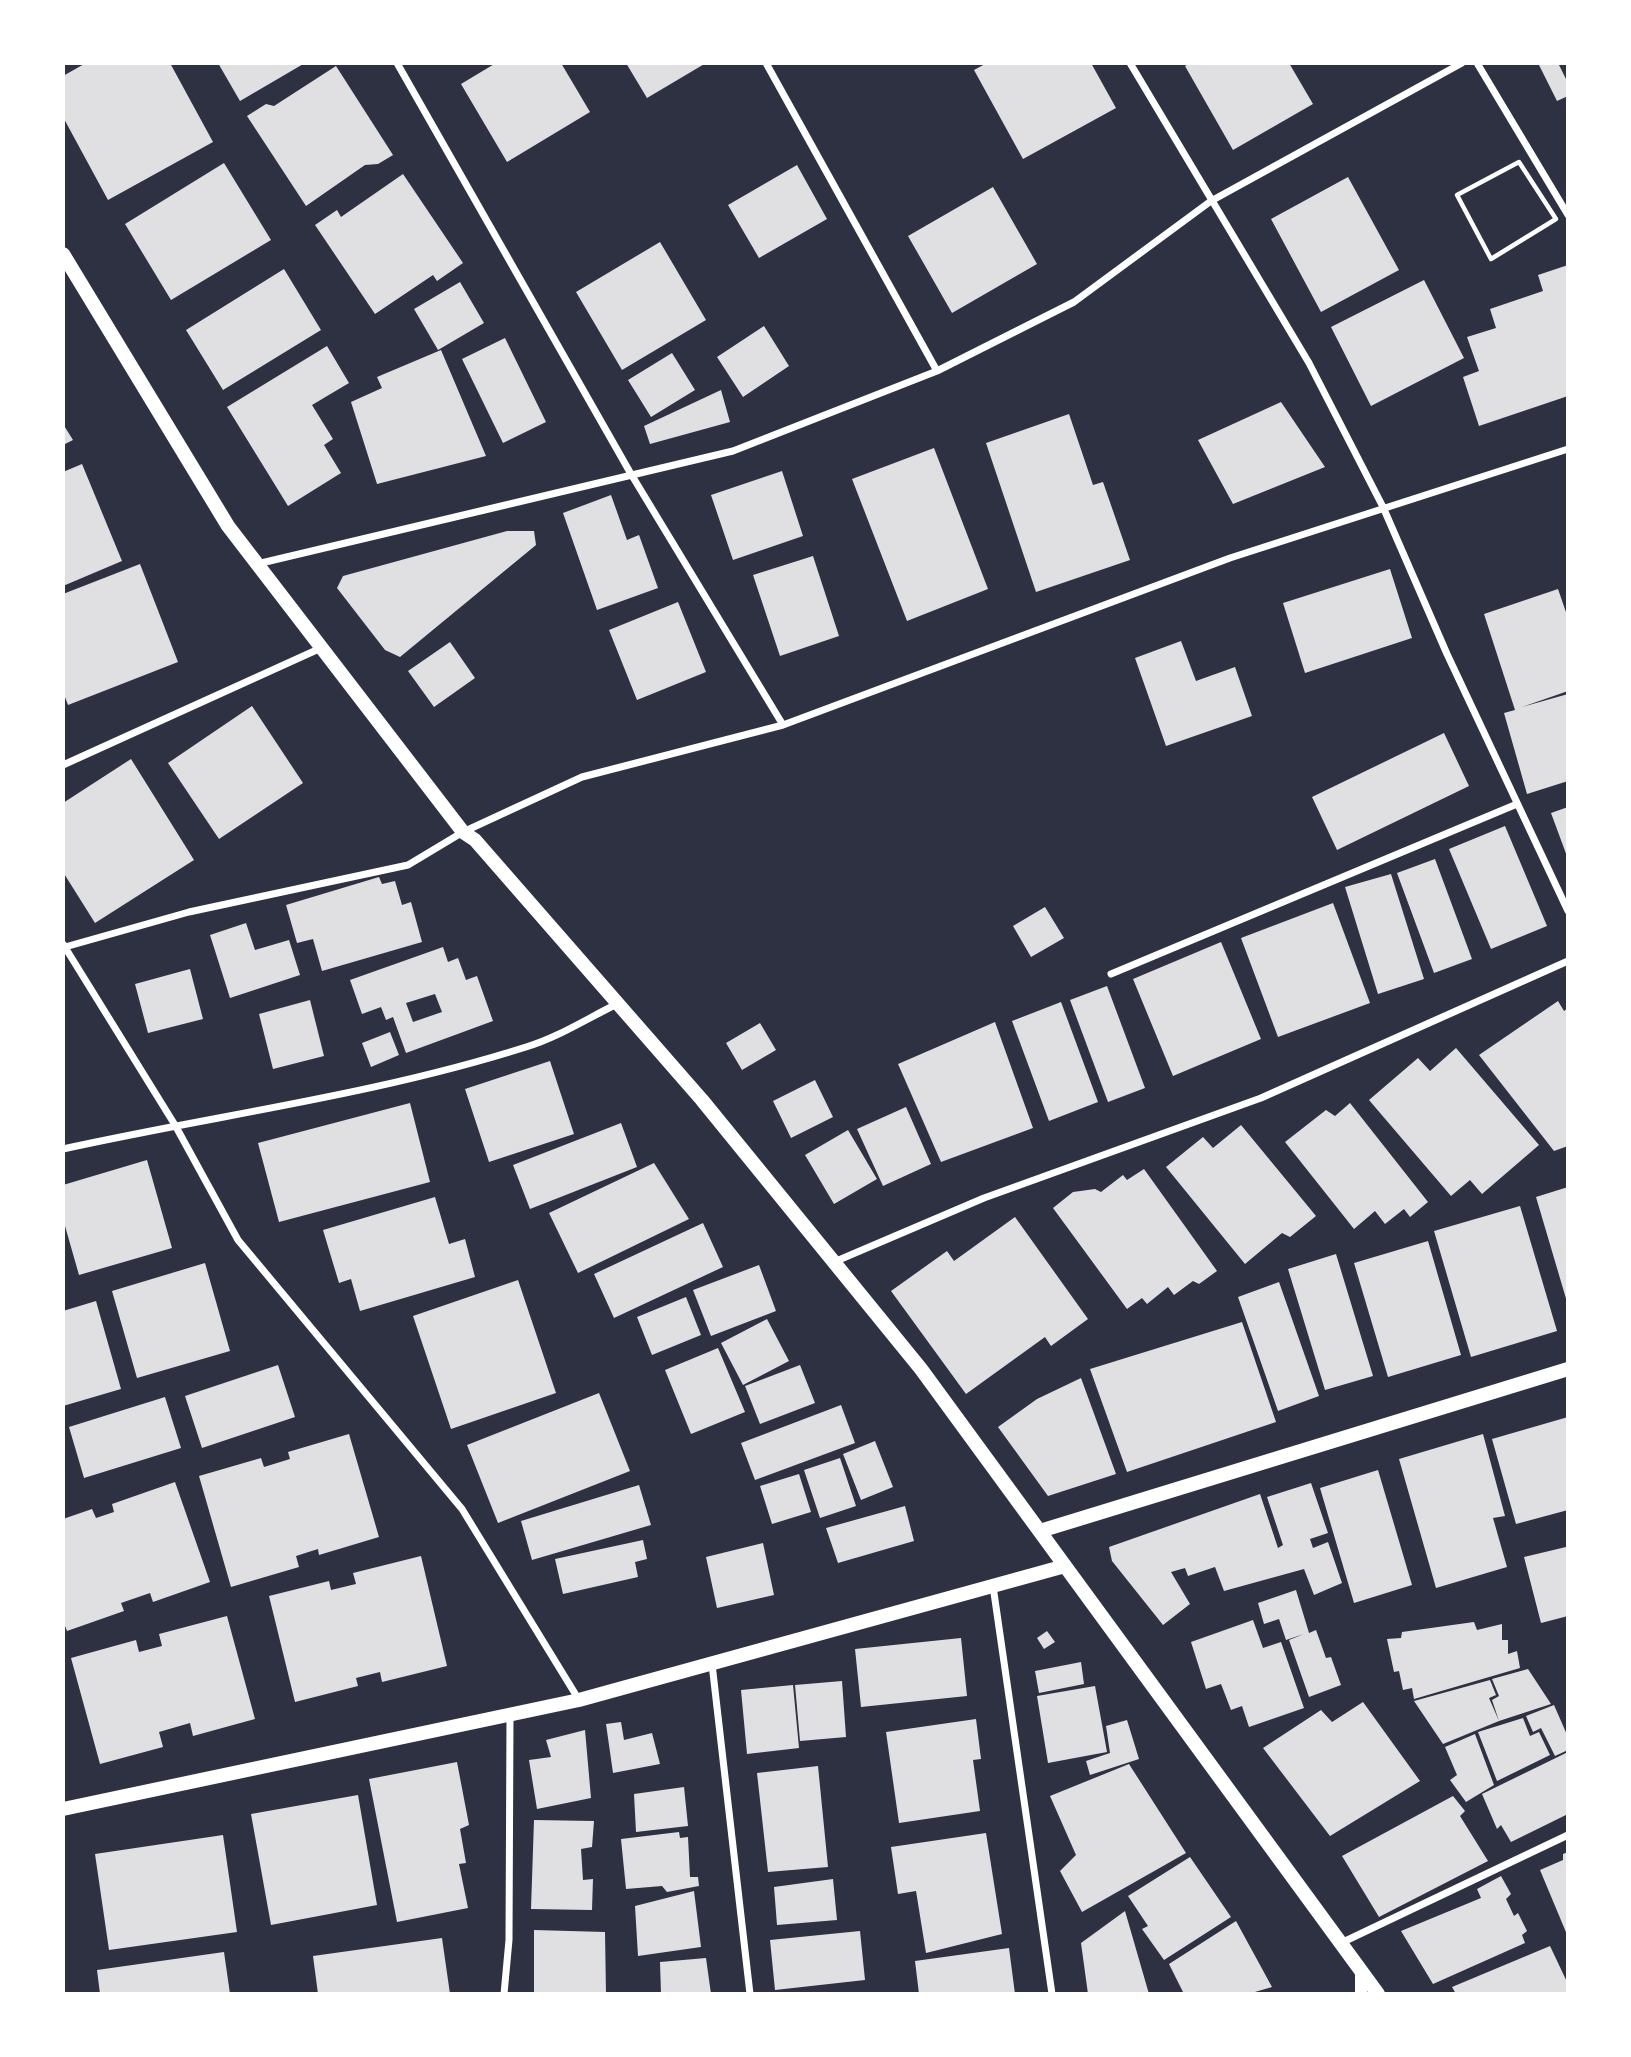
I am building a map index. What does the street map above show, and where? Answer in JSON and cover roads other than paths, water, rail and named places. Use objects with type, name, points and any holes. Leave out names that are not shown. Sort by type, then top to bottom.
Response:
[{"type":"main road","points":[[63,254],[228,526],[463,832],[475,839],[702,1100],[922,1369],[1378,1994]]},
{"type":"main road","points":[[1040,1531],[1568,1369]]},
{"type":"main road","points":[[63,1809],[579,1700],[1065,1566]]},
{"type":"street","points":[[397,63],[631,474],[783,725]]},
{"type":"street","points":[[766,63],[937,371]]},
{"type":"street","points":[[1130,63],[1309,363],[1383,507],[1447,654],[1568,911]]},
{"type":"street","points":[[257,564],[733,452],[937,371],[1074,302],[1212,201],[1462,63]]},
{"type":"street","points":[[1477,63],[1568,215]]},
{"type":"street","points":[[579,1700],[462,1508],[238,1240],[175,1125],[64,945],[189,912],[408,865],[463,832],[582,777],[783,725],[1230,558],[1568,449]]},
{"type":"street","points":[[63,765],[321,648]]},
{"type":"street","points":[[1111,974],[1517,804]]},
{"type":"street","points":[[835,1262],[984,1198],[1261,1098],[1568,961]]},
{"type":"street","points":[[63,1149],[175,1125],[368,1090],[528,1047],[618,1003]]},
{"type":"street","points":[[993,1586],[1052,1994]]},
{"type":"street","points":[[712,1663],[750,1994]]},
{"type":"street","points":[[504,1994],[509,1940],[510,1716]]},
{"type":"street","points":[[1341,1944],[1568,1835]]},
{"type":"street","points":[[1361,1971],[1361,1994]]}]
